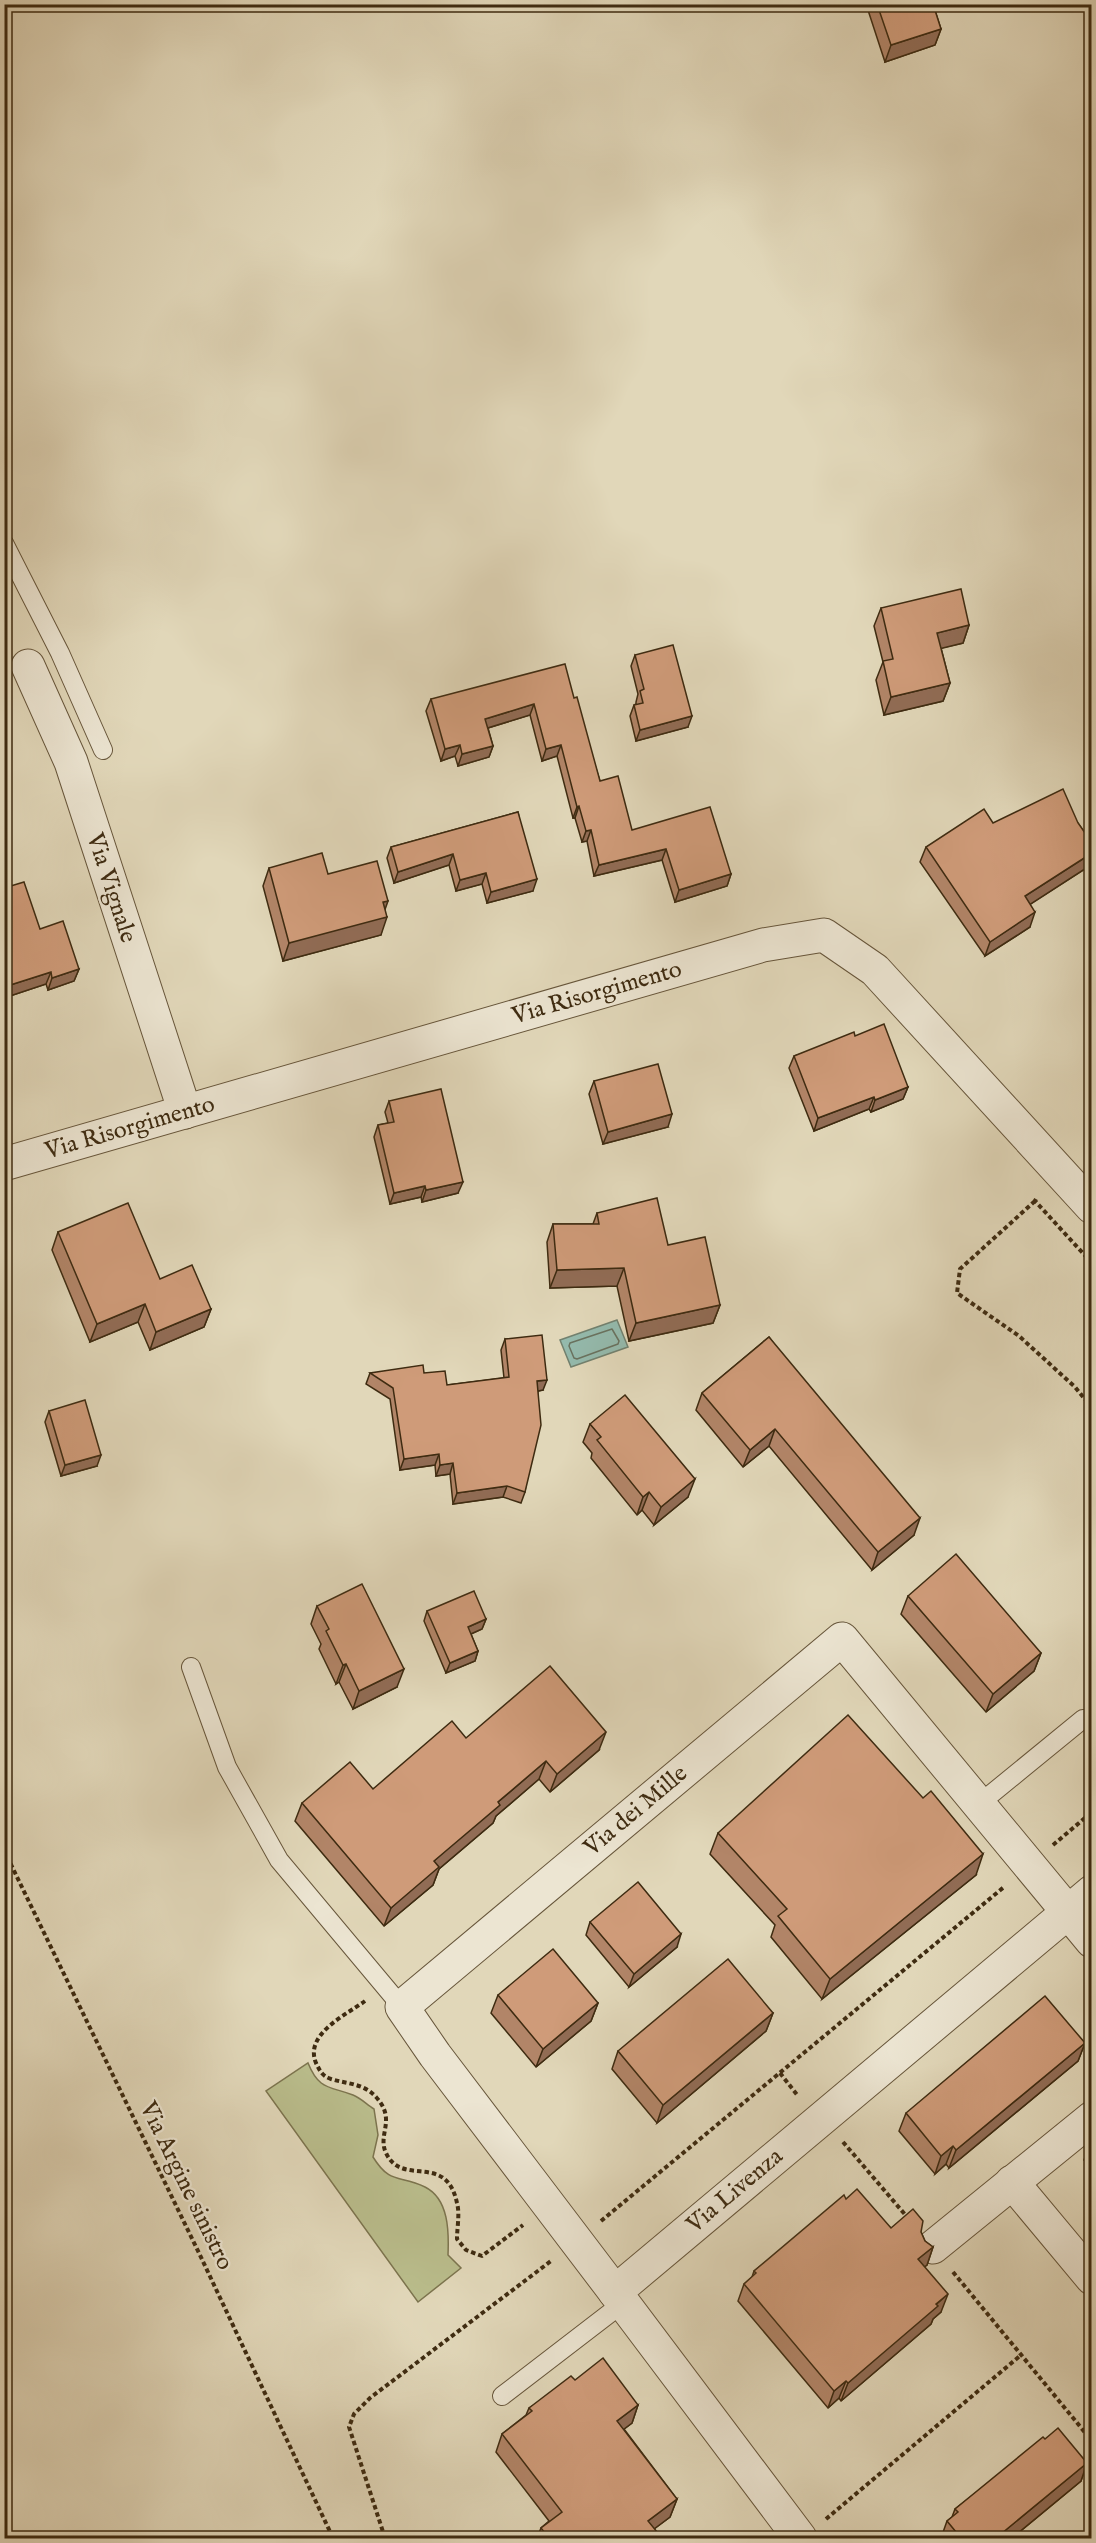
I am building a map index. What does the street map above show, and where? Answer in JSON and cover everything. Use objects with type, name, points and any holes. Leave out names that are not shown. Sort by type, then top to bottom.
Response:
[{"type":"street","name":"Via Vignale","points":[[28,666],[71,762],[185,1112]]},
{"type":"street","name":"Via Risorgimento","points":[[4,1164],[764,945],[824,935],[875,970],[1092,1207]]},
{"type":"street","name":"Via dei Mille","points":[[393,1996],[842,1639],[1030,1865],[1079,1902],[1092,1941]]},
{"type":"street","name":"Via Livenza","points":[[619,2297],[1079,1902]]},
{"type":"street","points":[[393,1996],[435,2055],[619,2297],[811,2531]]},
{"type":"street","points":[[933,2247],[1092,2118]]},
{"type":"street","points":[[1012,2182],[1092,2278]]},
{"type":"lane","points":[[4,543],[60,653],[103,750]]},
{"type":"lane","points":[[191,1667],[227,1767],[279,1860],[393,1996]]},
{"type":"lane","points":[[979,1804],[1083,1719]]},
{"type":"lane","points":[[502,2396],[619,2297]]},
{"type":"path","points":[[1035,1201],[960,1269],[957,1293],[1019,1336],[1075,1387],[1092,1408]]},
{"type":"path","points":[[385,2538],[349,2427],[354,2414],[369,2398],[577,2241],[1092,1812]]},
{"type":"path","name":"Via Argine sinistro","points":[[4,1850],[333,2538]]},
{"type":"path","points":[[393,1996],[323,2032],[315,2041],[314,2058],[321,2073],[330,2078],[355,2083],[375,2096],[387,2117],[384,2146],[392,2162],[404,2170],[436,2173],[449,2182],[458,2206],[457,2240],[466,2250],[482,2256],[550,2205]]},
{"type":"path","points":[[811,2531],[1021,2355]]},
{"type":"green space","points":[[308,2063],[321,2083],[356,2096],[374,2109],[378,2135],[373,2157],[379,2166],[391,2176],[425,2187],[439,2199],[446,2217],[448,2255],[461,2268],[418,2302],[266,2091]]},
{"type":"water","points":[[617,1320],[628,1347],[571,1367],[560,1340]]},
{"type":"building","points":[[877,4],[933,4],[941,29],[891,45]]},
{"type":"building","points":[[961,589],[969,625],[937,633],[950,683],[891,697],[883,661],[893,659],[881,608]]},
{"type":"building","points":[[673,645],[692,716],[640,730],[634,705],[643,703],[640,691],[644,689],[635,655]]},
{"type":"building","points":[[565,664],[574,698],[577,697],[600,781],[618,776],[632,830],[710,807],[731,874],[679,890],[666,849],[599,865],[591,830],[586,831],[579,806],[577,807],[561,745],[546,749],[534,704],[485,719],[493,746],[462,754],[460,745],[445,749],[431,699]]},
{"type":"building","points":[[1063,789],[1078,823],[1092,843],[1092,853],[1025,896],[1035,912],[990,942],[926,847],[984,809],[993,823]]},
{"type":"building","points":[[518,812],[537,879],[491,892],[486,873],[460,880],[453,854],[398,872],[391,847]]},
{"type":"building","points":[[322,853],[328,874],[377,861],[388,901],[383,902],[387,917],[289,943],[269,868]]},
{"type":"building","points":[[24,882],[40,929],[63,921],[79,969],[52,978],[51,972],[4,987],[4,928],[6,928],[4,888]]},
{"type":"building","points":[[884,1024],[908,1087],[818,1118],[794,1056],[854,1032],[855,1036]]},
{"type":"building","points":[[658,1064],[672,1114],[608,1132],[594,1081]]},
{"type":"building","points":[[441,1089],[463,1182],[426,1190],[425,1186],[394,1193],[378,1125],[394,1122],[389,1101]]},
{"type":"building","points":[[657,1198],[668,1245],[705,1237],[720,1305],[636,1323],[624,1268],[557,1270],[553,1224],[599,1224],[597,1213]]},
{"type":"building","points":[[128,1203],[160,1279],[192,1265],[211,1309],[156,1332],[145,1304],[97,1324],[58,1232]]},
{"type":"building","points":[[542,1335],[547,1380],[537,1381],[541,1425],[525,1492],[507,1486],[457,1493],[453,1463],[440,1465],[439,1454],[404,1459],[393,1388],[370,1373],[423,1365],[424,1373],[445,1371],[447,1385],[509,1377],[505,1339]]},
{"type":"building","points":[[769,1337],[920,1518],[878,1552],[775,1429],[750,1450],[702,1393]]},
{"type":"building","points":[[625,1395],[695,1479],[661,1507],[649,1492],[643,1497],[597,1440],[601,1437],[590,1424]]},
{"type":"building","points":[[85,1400],[101,1455],[65,1465],[49,1411]]},
{"type":"building","points":[[956,1554],[1041,1653],[993,1694],[908,1596]]},
{"type":"building","points":[[362,1584],[404,1669],[359,1691],[326,1631],[329,1629],[317,1606]]},
{"type":"building","points":[[474,1591],[486,1619],[468,1627],[478,1651],[450,1663],[427,1611]]},
{"type":"building","points":[[550,1666],[606,1732],[557,1774],[546,1761],[498,1802],[500,1805],[434,1861],[439,1867],[391,1908],[302,1803],[350,1762],[373,1789],[452,1721],[466,1738]]},
{"type":"building","points":[[848,1715],[923,1798],[931,1791],[983,1854],[830,1979],[778,1916],[787,1909],[718,1833]]},
{"type":"building","points":[[638,1882],[681,1934],[634,1974],[590,1922]]},
{"type":"building","points":[[553,1949],[598,2003],[543,2049],[498,1995]]},
{"type":"building","points":[[728,1959],[773,2013],[663,2105],[618,2051]]},
{"type":"building","points":[[1045,1996],[1085,2043],[956,2150],[953,2146],[941,2156],[906,2113]]},
{"type":"building","points":[[857,2189],[891,2228],[913,2209],[923,2221],[921,2232],[925,2241],[933,2247],[918,2259],[948,2294],[936,2304],[938,2306],[848,2383],[846,2381],[834,2391],[744,2284],[756,2273],[754,2271],[844,2195],[846,2199]]},
{"type":"building","points":[[603,2358],[638,2405],[617,2421],[677,2499],[648,2521],[662,2538],[549,2538],[541,2528],[562,2512],[502,2434],[532,2411],[529,2408],[571,2376],[575,2380]]},
{"type":"building","points":[[1058,2428],[1087,2463],[996,2538],[961,2538],[947,2521],[958,2512],[955,2509],[1043,2437],[1045,2439]]}]
